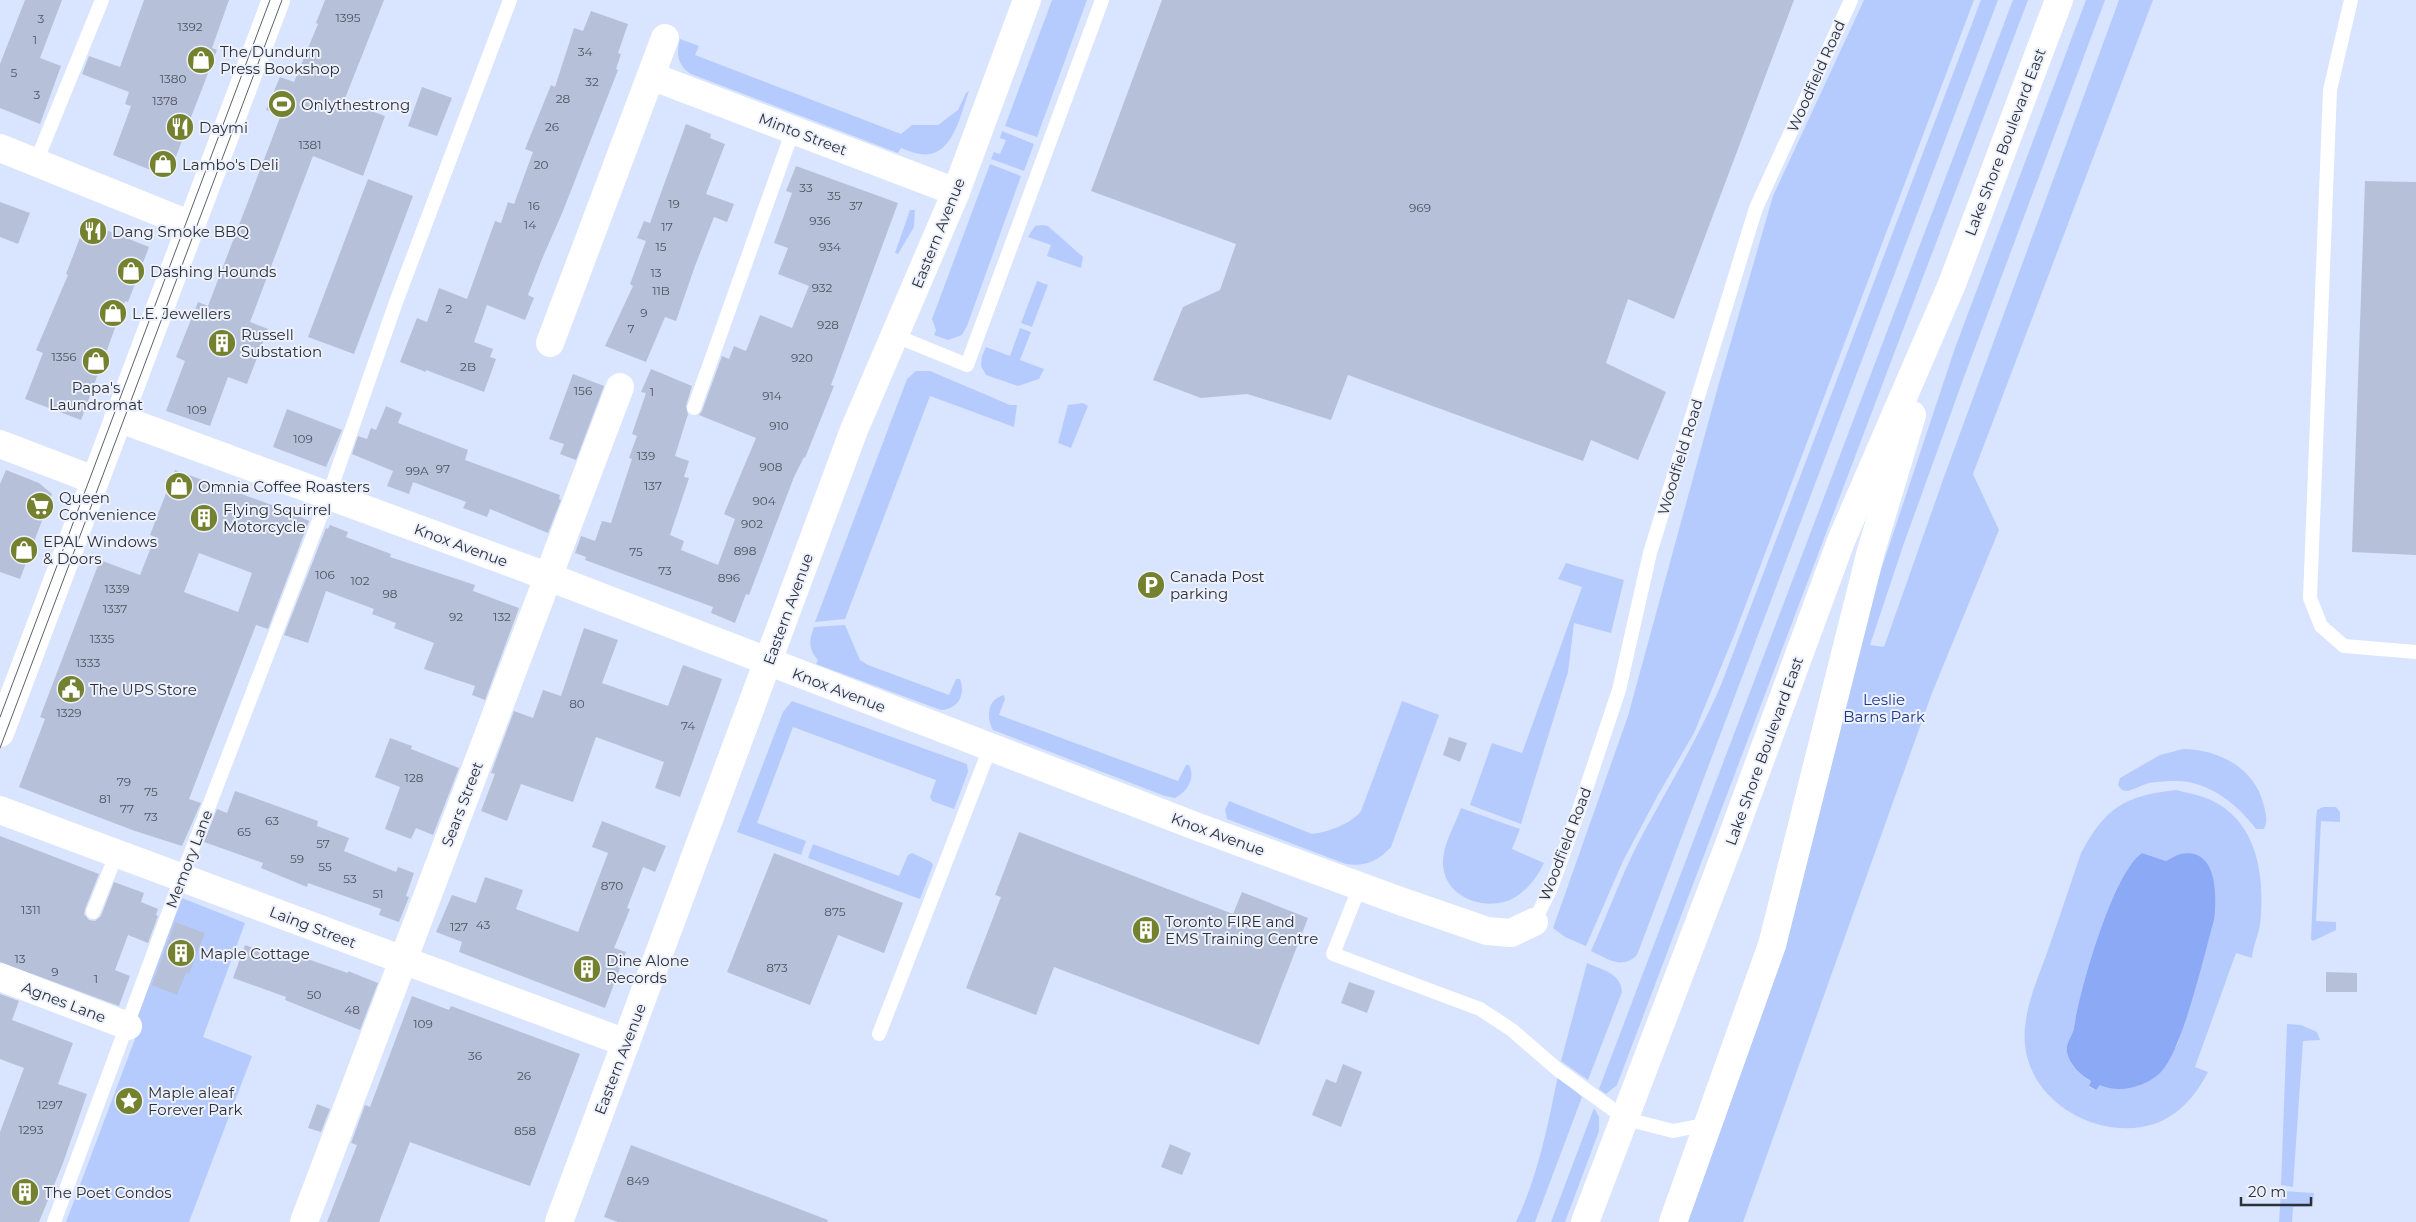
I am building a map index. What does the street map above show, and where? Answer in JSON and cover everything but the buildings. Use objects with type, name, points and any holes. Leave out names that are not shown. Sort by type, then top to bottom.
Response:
[{"type":"main road","points":[[0,733],[276,0]]},
{"type":"main road","name":"Eastern Avenue","points":[[559,1222],[854,430],[896,336],[956,192],[1027,0]]},
{"type":"main road","name":"Lake Shore Boulevard East","points":[[1585,1222],[1626,1119],[1841,541],[1952,284],[2059,0]]},
{"type":"main road","points":[[550,343],[665,38]]},
{"type":"main road","name":"Minto Street","points":[[651,76],[956,192]]},
{"type":"main road","points":[[0,148],[190,225]]},
{"type":"main road","name":"Lake Shore Boulevard East","points":[[1673,1222],[1710,1124],[1772,945],[1871,551],[1952,284]]},
{"type":"main road","name":"Sears Street","points":[[304,1222],[620,387]]},
{"type":"main road","name":"Knox Avenue","points":[[118,418],[549,577],[990,748],[1360,886],[1487,931],[1511,933],[1534,922]]},
{"type":"main road","points":[[0,444],[94,480]]},
{"type":"main road","name":"Laing Street","points":[[0,810],[626,1043]]},
{"type":"main road","name":"Agnes Lane","points":[[0,977],[128,1026]]},
{"type":"lane","points":[[36,162],[102,0]]},
{"type":"lane","name":"Memory Lane","points":[[54,1222],[182,877],[328,497],[396,302],[510,0]]},
{"type":"lane","points":[[896,336],[968,365],[1102,0]]},
{"type":"lane","name":"Woodfield Road","points":[[1534,922],[1551,888],[1619,690],[1650,553],[1756,208],[1851,0]]},
{"type":"lane","points":[[2351,0],[2330,90],[2310,598],[2321,626],[2344,646],[2416,652]]},
{"type":"lane","points":[[694,408],[793,130]]},
{"type":"lane","points":[[879,1034],[990,748]]},
{"type":"lane","points":[[93,912],[117,853]]},
{"type":"lane","points":[[1360,886],[1333,954],[1480,1009],[1512,1030],[1557,1069],[1626,1119],[1673,1131],[1710,1124]]},
{"type":"green space","points":[[1052,0],[1087,0],[1037,137],[1005,126]]},
{"type":"green space","points":[[1864,0],[1974,0],[1735,633],[1694,733],[1623,861],[1586,946],[1565,937],[1553,928],[1628,716],[1719,383],[1773,196]]},
{"type":"green space","points":[[1981,0],[1998,0],[1637,955],[1626,962],[1609,960],[1591,951],[1637,845],[1712,706],[1721,685]]},
{"type":"green space","points":[[2013,0],[2028,0],[1617,1085],[1606,1094],[1599,1089]]},
{"type":"green space","name":"Leslie Barns Park","points":[[2086,0],[2105,0],[1964,377],[1903,546],[1870,645],[1884,647],[1944,477],[2119,0],[2153,0],[1973,474],[1999,530],[1932,693],[1743,1222],[1688,1222],[1783,954],[1864,621],[1955,348]]},
{"type":"green space","points":[[680,39],[699,46],[695,55],[901,134],[912,125],[938,125],[958,110],[966,93],[969,91],[954,133],[948,143],[940,150],[931,154],[920,154],[901,148],[898,153],[691,74],[680,63],[678,49]]},
{"type":"green space","points":[[1002,131],[1034,144],[1024,171],[991,159],[994,152],[1000,154],[1006,140],[1000,138]]},
{"type":"green space","points":[[990,164],[1021,176],[967,326],[962,335],[948,340],[934,335],[936,330],[932,319]]},
{"type":"green space","points":[[910,210],[915,210],[914,227],[898,254],[895,253]]},
{"type":"green space","points":[[1035,226],[1048,226],[1083,257],[1081,268],[1047,256],[1051,245],[1028,237]]},
{"type":"green space","points":[[1037,281],[1048,285],[1032,327],[1021,323]]},
{"type":"green space","points":[[1020,328],[1031,332],[1020,360],[1044,369],[1039,379],[1018,386],[986,375],[981,366],[982,356],[986,347],[1010,356]]},
{"type":"green space","points":[[916,371],[930,371],[1010,405],[1017,405],[1014,427],[930,396],[845,619],[815,622],[907,379]]},
{"type":"green space","points":[[1083,403],[1088,406],[1071,448],[1058,443],[1068,405]]},
{"type":"green space","points":[[1566,563],[1624,580],[1611,633],[1574,623],[1568,672],[1521,824],[1470,805],[1492,743],[1522,753],[1582,587],[1558,579]]},
{"type":"green space","points":[[845,625],[860,660],[868,665],[949,695],[956,679],[960,679],[962,690],[959,700],[952,707],[941,710],[816,664],[818,660],[812,652],[810,644],[814,627]]},
{"type":"green space","points":[[1004,695],[1005,699],[999,715],[1178,781],[1186,765],[1189,765],[1191,780],[1187,788],[1175,798],[1165,796],[993,730],[989,720],[991,705],[994,700]]},
{"type":"green space","points":[[792,701],[967,764],[968,772],[954,809],[932,801],[930,797],[936,780],[793,727],[757,823],[806,841],[801,855],[737,832],[783,712]]},
{"type":"green space","points":[[1402,701],[1439,715],[1391,847],[1381,856],[1365,864],[1346,864],[1227,819],[1225,810],[1229,801],[1312,834],[1332,829],[1357,816],[1361,811]]},
{"type":"green space","points":[[2183,749],[2196,750],[2222,757],[2244,772],[2253,781],[2260,793],[2266,818],[2264,829],[2256,829],[2240,810],[2220,794],[2197,784],[2185,781],[2149,783],[2127,791],[2122,790],[2118,785],[2120,778],[2160,755]]},
{"type":"green space","points":[[2176,790],[2204,797],[2228,811],[2240,824],[2256,854],[2261,889],[2260,925],[2252,958],[2236,953],[2195,1067],[2208,1072],[2198,1089],[2179,1110],[2154,1124],[2133,1128],[2112,1127],[2091,1122],[2072,1113],[2054,1100],[2040,1085],[2030,1066],[2025,1045],[2026,1021],[2035,985],[2081,853],[2090,837],[2108,814],[2118,806],[2130,800]],"holes":[[[2142,853],[2166,861],[2181,854],[2214,920],[2178,1043],[2161,1072],[2100,1085],[2095,1090],[2089,1087],[2091,1081],[2083,1077],[2076,1070],[2067,1053],[2090,962],[2109,907],[2131,864]]]},
{"type":"green space","points":[[2323,807],[2336,807],[2340,812],[2340,822],[2321,821],[2316,921],[2336,922],[2336,930],[2313,941],[2311,939],[2316,820],[2317,810]]},
{"type":"green space","points":[[1461,808],[1520,829],[1512,849],[1544,863],[1533,881],[1517,896],[1494,904],[1482,903],[1470,900],[1451,886],[1445,876],[1443,857]]},
{"type":"green space","points":[[813,844],[899,876],[908,855],[912,853],[931,862],[933,865],[920,899],[808,858]]},
{"type":"green space","points":[[182,898],[245,923],[203,1037],[252,1056],[189,1222],[66,1222],[135,1039],[130,1037]]},
{"type":"green space","points":[[1587,963],[1614,976],[1621,986],[1622,992],[1588,1080],[1561,1061]]},
{"type":"green space","points":[[2287,1024],[2301,1025],[2317,1032],[2320,1040],[2303,1041],[2293,1187],[2281,1185]]},
{"type":"green space","points":[[1558,1075],[1582,1097],[1535,1222],[1516,1222],[1524,1205],[1536,1168]]},
{"type":"green space","points":[[1594,1108],[1599,1117],[1599,1131],[1565,1222],[1551,1222]]},
{"type":"green space","points":[[2281,1191],[2314,1193],[2313,1203],[2309,1207],[2293,1207],[2292,1222],[2279,1222]]},
{"type":"shaded area","points":[[2142,853],[2166,861],[2181,854],[2193,854],[2202,858],[2208,866],[2215,887],[2214,920],[2185,1023],[2169,1060],[2161,1072],[2148,1082],[2132,1088],[2115,1089],[2100,1085],[2096,1090],[2089,1086],[2091,1081],[2073,1066],[2068,1057],[2067,1046],[2074,1028],[2090,962],[2109,907],[2131,864]]},
{"type":"tram line","points":[[0,717],[270,0]]},
{"type":"tram line","points":[[0,748],[282,0]]},
{"type":"place","name":"The Dundurn Press Bookshop","points":[[201,60]]},
{"type":"place","name":"Onlythestrong","points":[[282,104]]},
{"type":"place","name":"Daymi","points":[[180,127]]},
{"type":"place","name":"Lambo's Deli","points":[[163,164]]},
{"type":"place","name":"Dang Smoke BBQ","points":[[93,231]]},
{"type":"place","name":"Dashing Hounds","points":[[131,271]]},
{"type":"place","name":"L.E. Jewellers","points":[[113,313]]},
{"type":"place","name":"Russell Substation","points":[[222,343]]},
{"type":"place","name":"Papa's Laundromat","points":[[96,361]]},
{"type":"place","name":"Omnia Coffee Roasters","points":[[179,486]]},
{"type":"place","name":"Queen Convenience","points":[[40,506]]},
{"type":"place","name":"Flying Squirrel Motorcycle","points":[[204,518]]},
{"type":"place","name":"EPAL Windows & Doors","points":[[24,550]]},
{"type":"place","name":"Canada Post parking","points":[[1151,585]]},
{"type":"place","name":"The UPS Store","points":[[71,689]]},
{"type":"place","name":"Toronto FIRE and EMS Training Centre","points":[[1146,930]]},
{"type":"place","name":"Maple Cottage","points":[[181,953]]},
{"type":"place","name":"Dine Alone Records","points":[[587,969]]},
{"type":"place","name":"Maple aleaf Forever Park","points":[[129,1101]]},
{"type":"place","name":"The Poet Condos","points":[[25,1192]]}]
